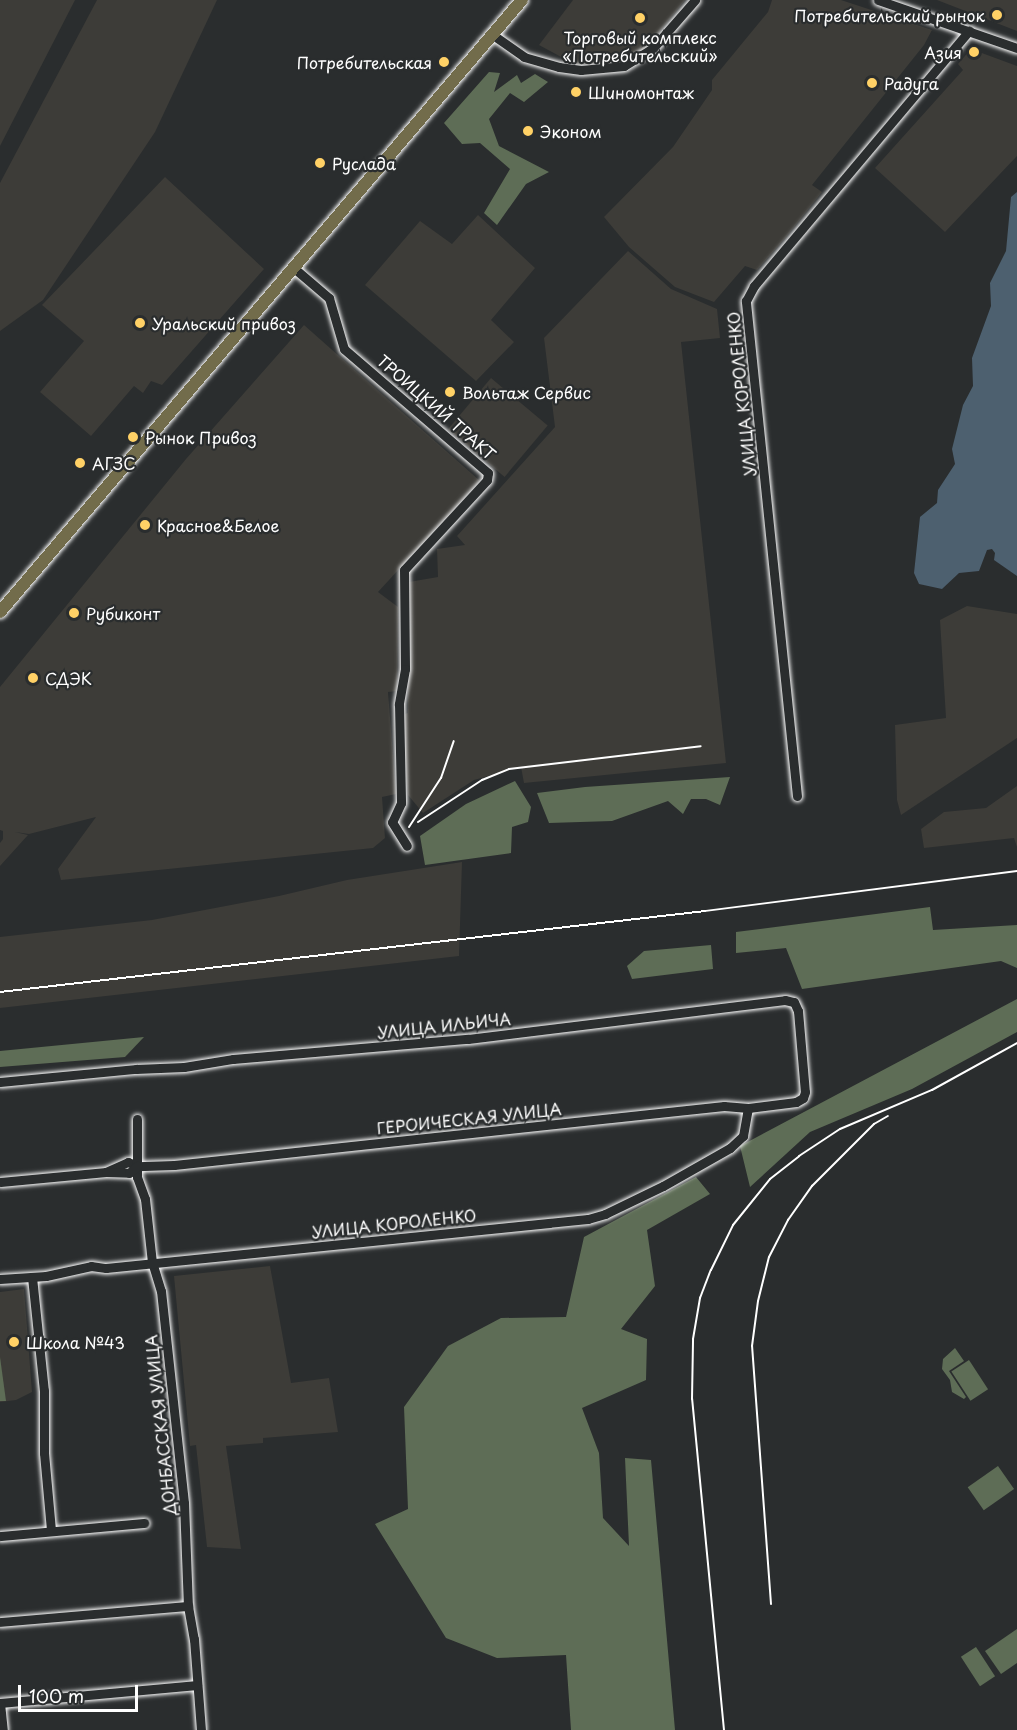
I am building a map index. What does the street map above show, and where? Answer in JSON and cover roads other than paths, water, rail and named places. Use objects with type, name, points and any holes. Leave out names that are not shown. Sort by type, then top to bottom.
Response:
[{"type":"main road","points":[[0,612],[295,269],[522,0]]},
{"type":"street","points":[[493,35],[524,57],[559,67],[581,70],[624,66],[653,48],[694,0]]},
{"type":"street","points":[[878,0],[1017,48]]},
{"type":"street","name":"УЛИЦА КОРОЛЕНКО","points":[[797,796],[746,301],[754,286],[969,31]]},
{"type":"street","name":"ТРОИЦКИЙ ТРАКТ","points":[[295,269],[328,298],[344,349],[488,473],[487,480],[404,570],[405,669],[399,704],[400,804],[392,822],[406,846]]},
{"type":"street","name":"УЛИЦА ИЛЬИЧА","points":[[0,1082],[468,1039],[785,1000],[794,1002],[798,1011],[805,1092],[802,1098]]},
{"type":"street","name":"ГЕРОИЧЕСКАЯ УЛИЦА","points":[[0,1182],[106,1172],[128,1162],[137,1166],[420,1140],[724,1106],[748,1108],[796,1102],[802,1098]]},
{"type":"street","name":"УЛИЦА КОРОЛЕНКО","points":[[0,1278],[52,1275],[73,1268],[567,1222],[597,1216],[663,1186],[738,1142],[747,1122],[748,1108]]},
{"type":"street","name":"ДОНБАССКАЯ УЛИЦА","points":[[137,1119],[137,1177],[147,1216],[152,1262],[161,1291],[184,1503],[188,1606],[194,1639],[201,1730]]},
{"type":"street","points":[[32,1277],[44,1390],[44,1452],[51,1530]]},
{"type":"street","points":[[0,1536],[144,1523]]},
{"type":"street","points":[[0,1623],[188,1606]]},
{"type":"street","points":[[3,1730],[0,1703],[197,1685]]},
{"type":"water","points":[[1017,192],[1017,576],[994,560],[995,553],[992,549],[987,550],[979,571],[959,573],[942,589],[919,584],[914,573],[920,517],[937,503],[938,490],[955,464],[952,449],[963,405],[973,386],[972,358],[991,306],[990,283],[1006,251],[1011,197]]},
{"type":"railway","points":[[409,827],[441,778],[454,741]]},
{"type":"railway","points":[[418,822],[482,780],[509,769],[701,746]]},
{"type":"railway","points":[[0,992],[705,911],[1017,871]]},
{"type":"railway","points":[[724,1730],[692,1399],[693,1339],[700,1298],[711,1270],[733,1225],[770,1179],[799,1156],[840,1129],[932,1090],[1017,1043]]},
{"type":"railway","points":[[771,1604],[752,1346],[758,1301],[769,1257],[788,1220],[812,1186],[874,1124],[888,1116]]},
{"type":"place","name":"Потребительский рынок","points":[[997,15]]},
{"type":"place","name":"Торговый комплекс «Потребительский»","points":[[640,18]]},
{"type":"place","name":"Азия","points":[[974,52]]},
{"type":"place","name":"Потребительская","points":[[444,62]]},
{"type":"place","name":"Радуга","points":[[872,83]]},
{"type":"place","name":"Шиномонтаж","points":[[576,92]]},
{"type":"place","name":"Эконом","points":[[528,131]]},
{"type":"place","name":"Руслада","points":[[320,163]]},
{"type":"place","name":"Уральский привоз","points":[[140,323]]},
{"type":"place","name":"Вольтаж Сервис","points":[[450,392]]},
{"type":"place","name":"Рынок Привоз","points":[[133,437]]},
{"type":"place","name":"АГЗС","points":[[80,463]]},
{"type":"place","name":"Красное&Белое","points":[[145,525]]},
{"type":"place","name":"Рубиконт","points":[[74,613]]},
{"type":"place","name":"СДЭК","points":[[33,678]]},
{"type":"place","name":"Школа №43","points":[[14,1342]]}]
